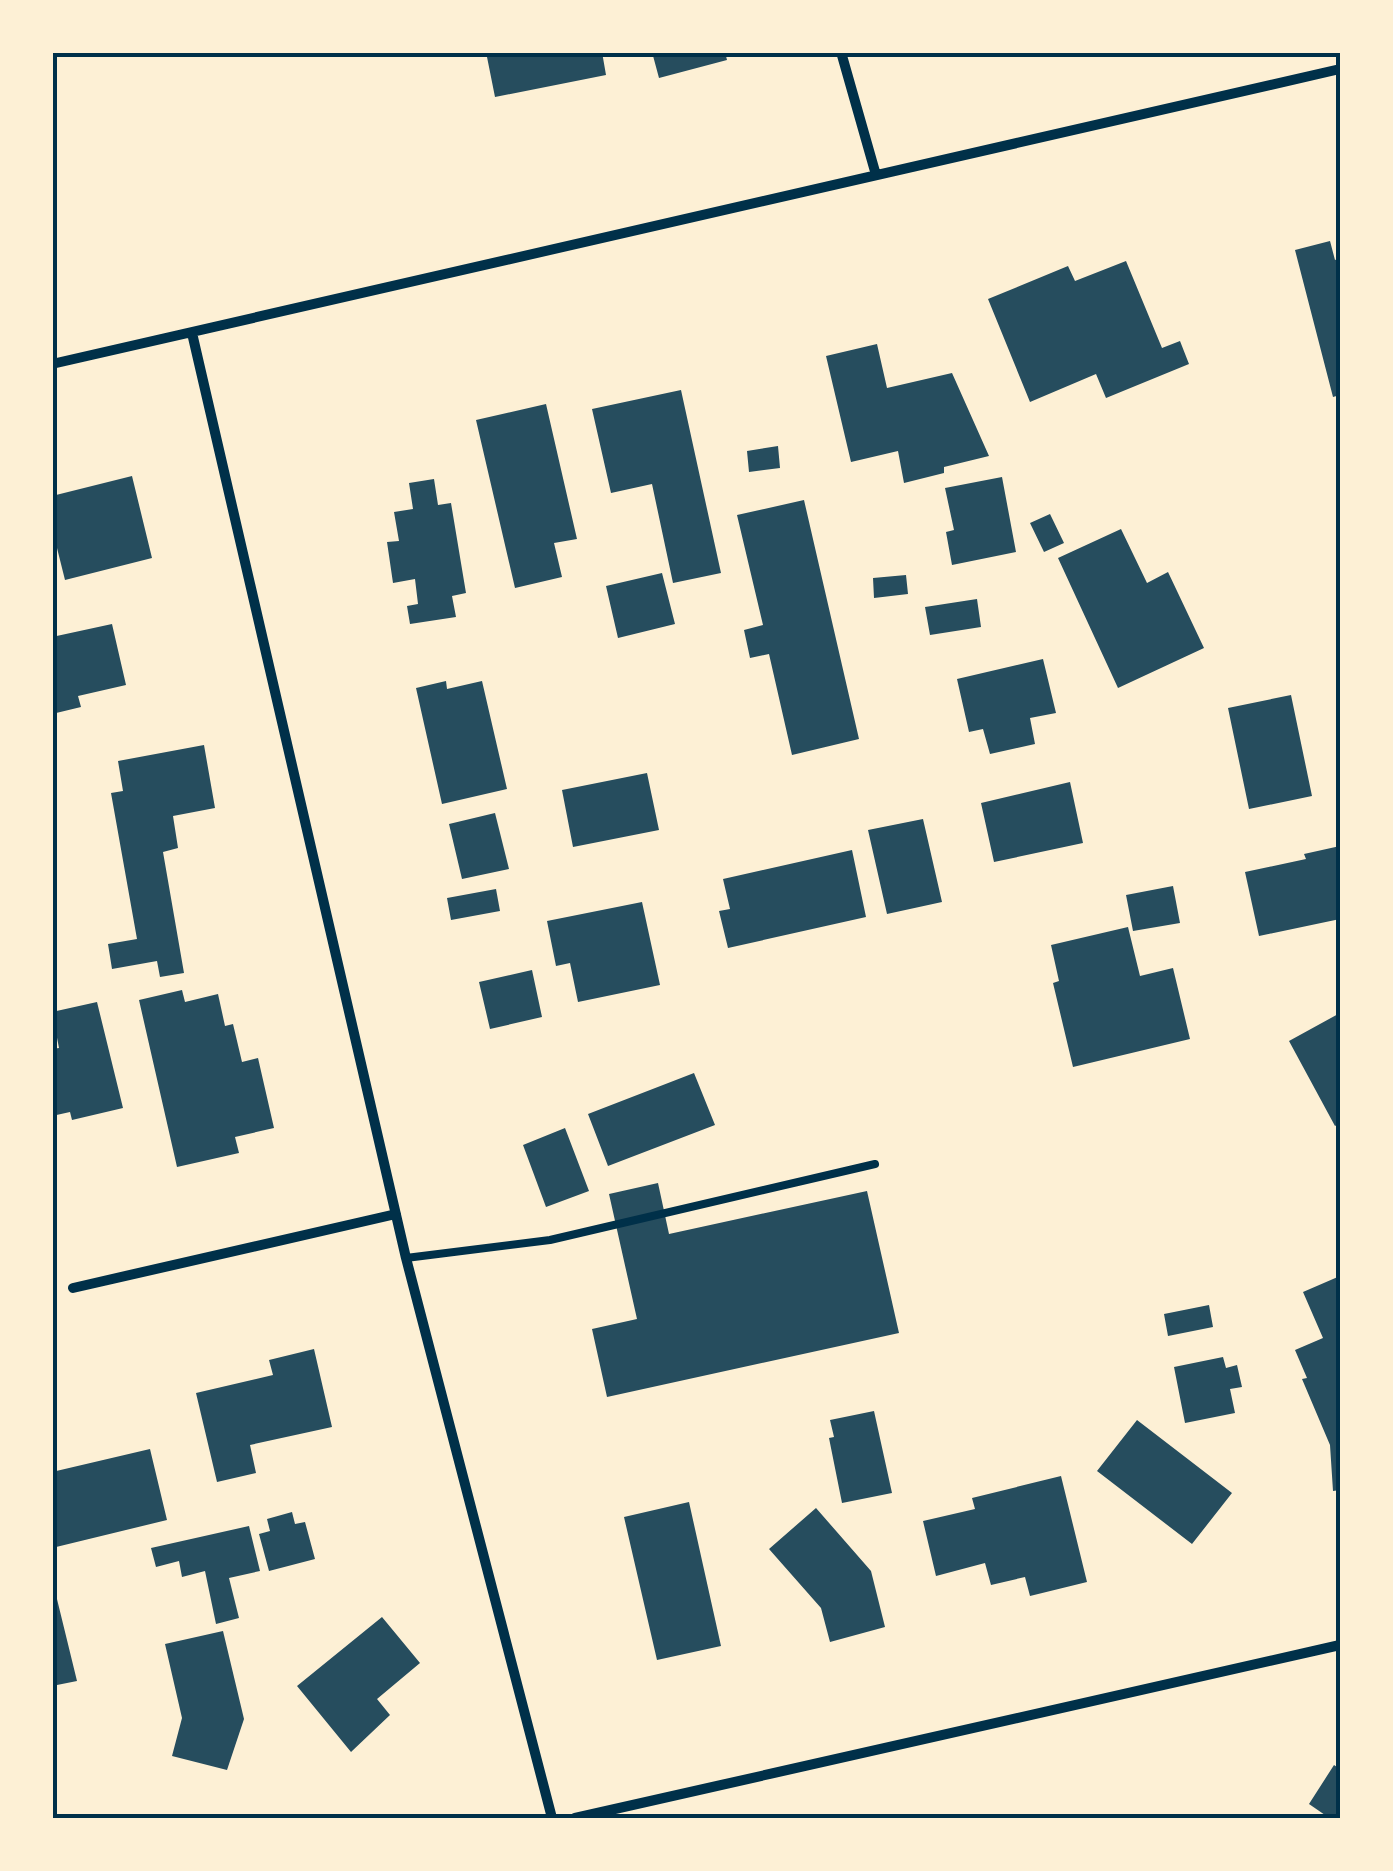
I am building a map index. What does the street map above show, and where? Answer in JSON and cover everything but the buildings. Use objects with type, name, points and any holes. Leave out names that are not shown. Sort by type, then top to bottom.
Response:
[{"type":"street","points":[[840,52],[876,175]]},
{"type":"street","points":[[52,364],[1340,69]]},
{"type":"street","points":[[192,333],[406,1258],[552,1818]]},
{"type":"street","points":[[72,1288],[396,1214]]},
{"type":"street","points":[[575,1818],[1340,1645]]},
{"type":"lane","points":[[406,1258],[550,1240],[875,1164]]}]
